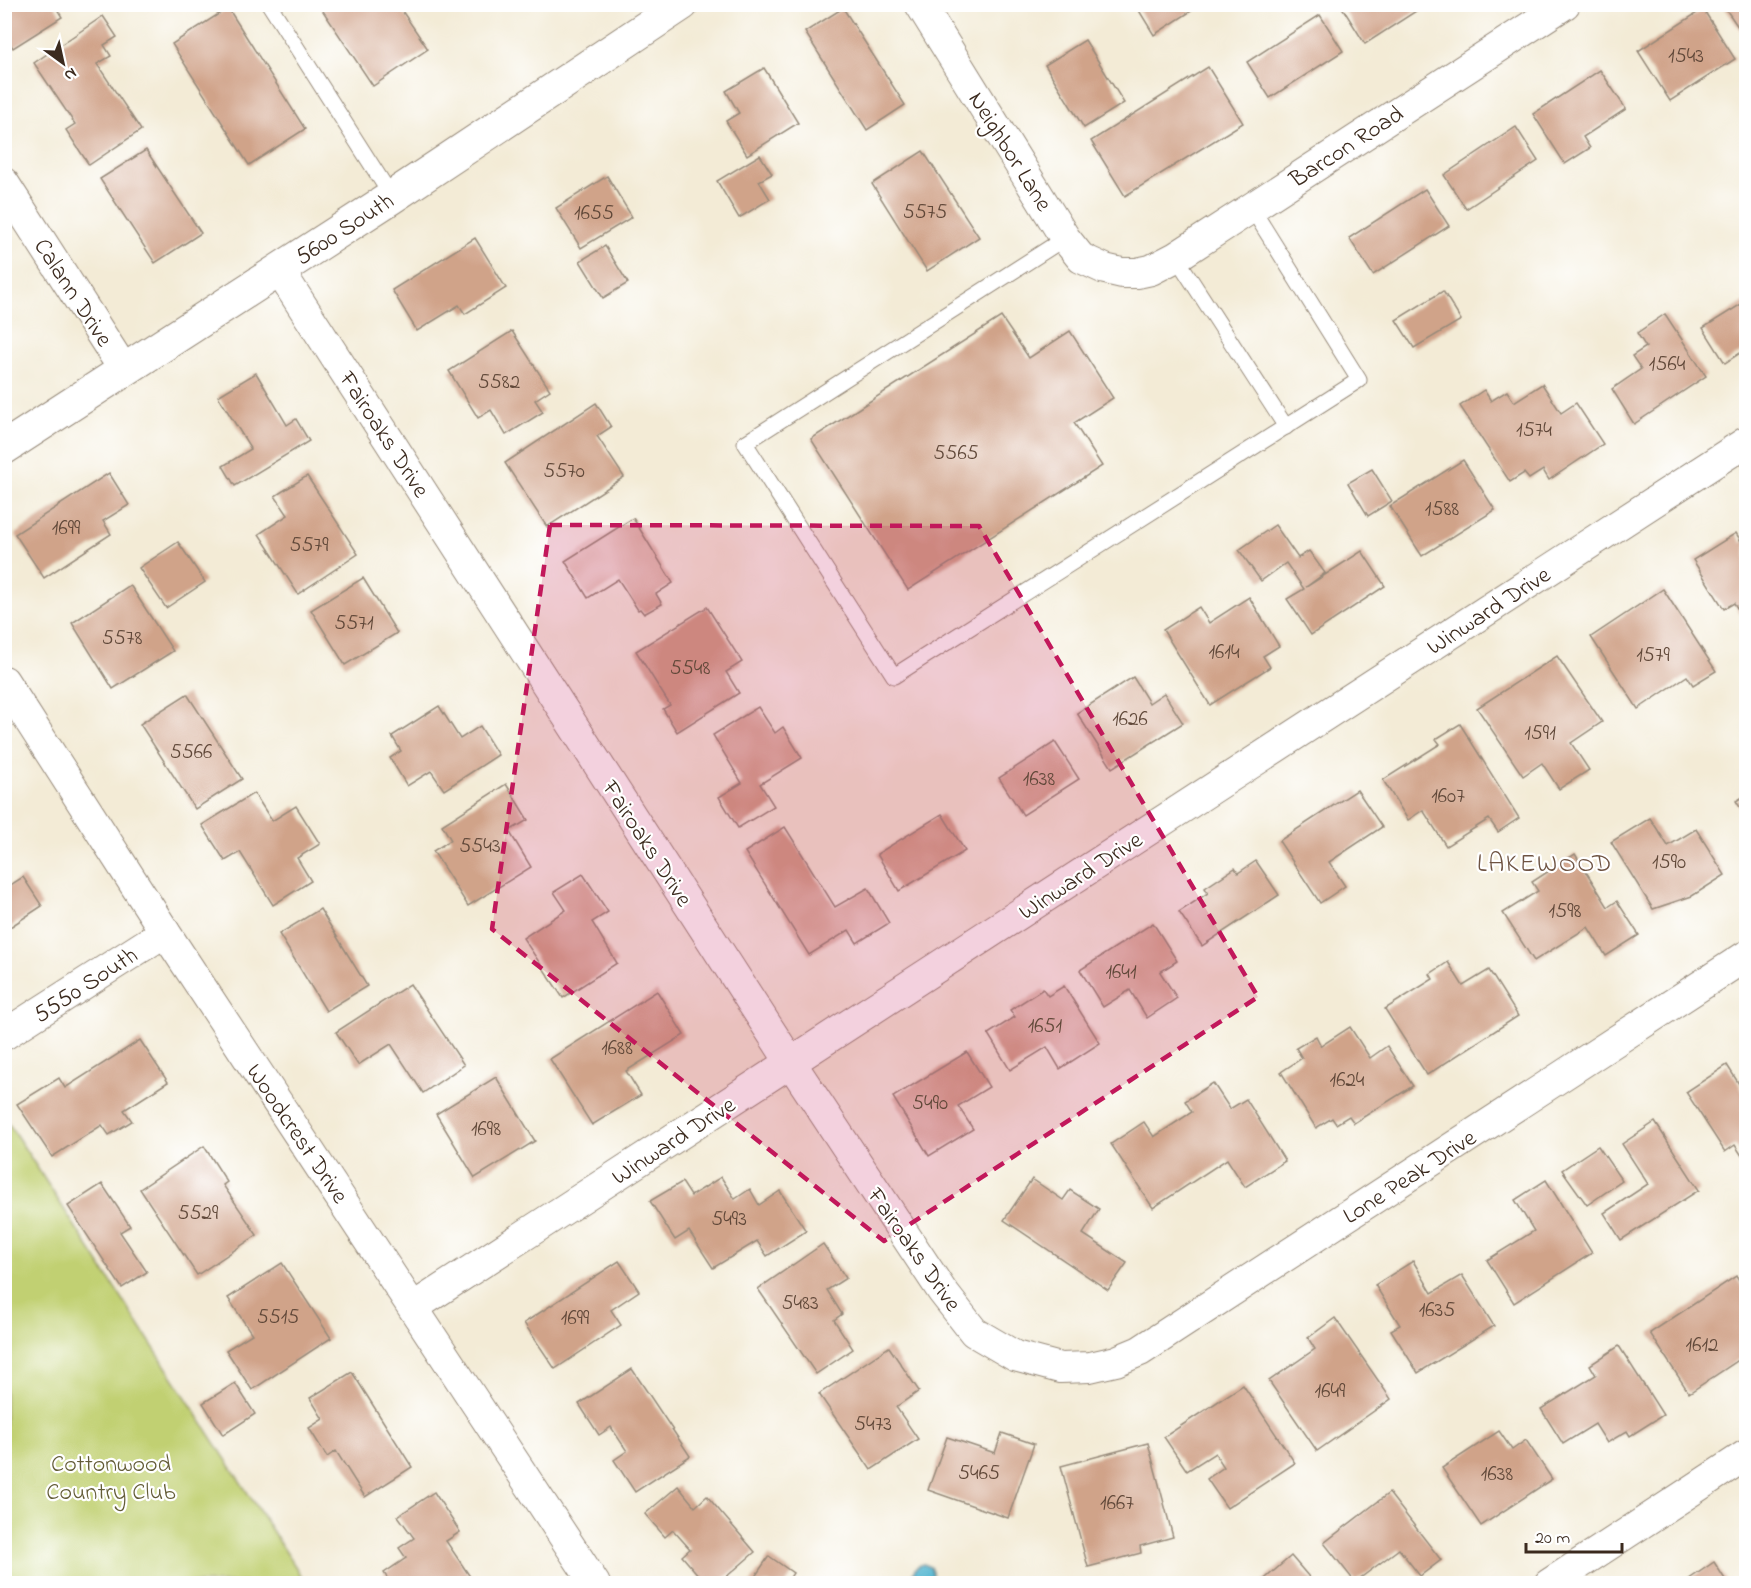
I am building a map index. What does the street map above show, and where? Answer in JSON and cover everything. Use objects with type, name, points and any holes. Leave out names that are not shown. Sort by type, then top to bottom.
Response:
[{"type":"main road","name":"5600 South","points":[[4,448],[392,197],[682,4]]},
{"type":"street","name":"Neighbor Lane","points":[[920,4],[1065,238],[1081,258],[1105,269],[1122,273]]},
{"type":"street","name":"Barcon Road","points":[[1122,273],[1151,270],[1176,257],[1565,4]]},
{"type":"street","name":"Calann Drive","points":[[4,183],[124,370]]},
{"type":"street","name":"Fairoaks Drive","points":[[279,270],[791,1063],[942,1291],[974,1332],[1015,1356],[1060,1368]]},
{"type":"street","name":"Winward Drive","points":[[414,1307],[1746,442]]},
{"type":"street","name":"Woodcrest Drive","points":[[4,681],[165,932],[596,1584]]},
{"type":"street","name":"5550 South","points":[[4,1035],[165,932]]},
{"type":"street","name":"Lone Peak Drive","points":[[1060,1368],[1090,1367],[1116,1362],[1165,1336],[1746,956]]},
{"type":"street","points":[[1549,1584],[1746,1455]]},
{"type":"lane","points":[[269,4],[392,197]]},
{"type":"lane","points":[[1065,238],[745,443],[894,676],[1359,380],[1251,207]]},
{"type":"lane","points":[[1176,257],[1286,427]]},
{"type":"highlighted area","points":[[550,525],[979,526],[1258,997],[884,1241],[492,929]]},
{"type":"green space","name":"Cottonwood Country Club","points":[[5,1118],[306,1583],[5,1583]]},
{"type":"water","points":[[924,1564],[930,1567],[936,1583],[911,1583],[915,1569]]},
{"type":"building","points":[[4,4],[54,4],[62,17],[13,48],[4,35]]},
{"type":"building","points":[[1135,4],[1190,4],[1193,10],[1154,35]]},
{"type":"building","points":[[1340,4],[1427,4],[1365,44]]},
{"type":"building","points":[[319,5],[398,5],[428,49],[373,86]]},
{"type":"building","points":[[1723,5],[1746,5],[1746,31],[1743,34]]},
{"type":"building","points":[[228,8],[305,129],[249,165],[172,44]]},
{"type":"building","points":[[843,8],[905,105],[867,130],[805,32]]},
{"type":"building","points":[[1703,9],[1735,59],[1670,101],[1638,51]]},
{"type":"building","points":[[1320,15],[1343,51],[1270,98],[1247,62]]},
{"type":"building","points":[[103,16],[117,37],[104,45],[111,56],[97,64],[141,130],[89,165],[66,130],[75,124],[34,63]]},
{"type":"building","points":[[1085,40],[1124,103],[1084,128],[1045,65]]},
{"type":"building","points":[[1208,67],[1243,123],[1125,196],[1091,141]]},
{"type":"building","points":[[764,68],[798,123],[747,155],[726,121],[739,113],[726,91]]},
{"type":"building","points":[[1600,70],[1626,109],[1583,137],[1590,148],[1565,164],[1533,114]]},
{"type":"building","points":[[1516,127],[1538,161],[1466,209],[1444,175]]},
{"type":"building","points":[[146,150],[201,233],[155,263],[100,179]]},
{"type":"building","points":[[923,151],[979,237],[927,271],[872,184]]},
{"type":"building","points":[[760,155],[772,174],[759,181],[770,199],[739,218],[717,181]]},
{"type":"building","points":[[607,176],[632,217],[581,248],[556,208]]},
{"type":"building","points":[[1425,189],[1449,226],[1373,275],[1349,238]]},
{"type":"building","points":[[475,238],[506,288],[465,314],[459,305],[417,331],[392,290]]},
{"type":"building","points":[[605,246],[628,283],[603,298],[580,261]]},
{"type":"building","points":[[1443,291],[1461,320],[1414,348],[1396,320]]},
{"type":"building","points":[[1746,301],[1746,349],[1725,363],[1703,328]]},
{"type":"building","points":[[1665,314],[1706,376],[1634,424],[1612,389],[1641,369],[1632,356],[1646,347],[1637,333]]},
{"type":"building","points":[[1001,317],[1029,358],[1070,331],[1113,398],[1074,423],[1102,466],[908,590],[811,439]]},
{"type":"building","points":[[512,331],[550,390],[535,400],[543,412],[506,435],[491,410],[478,418],[449,371]]},
{"type":"building","points":[[256,373],[287,425],[296,419],[309,441],[235,486],[223,466],[251,449],[218,396]]},
{"type":"building","points":[[1542,384],[1561,413],[1576,403],[1603,444],[1549,480],[1543,470],[1529,479],[1524,473],[1510,482],[1460,406],[1484,390],[1491,401],[1507,391],[1514,402]]},
{"type":"building","points":[[596,403],[611,427],[597,436],[624,477],[547,527],[505,463]]},
{"type":"building","points":[[1463,460],[1495,510],[1422,556],[1390,506]]},
{"type":"building","points":[[1372,469],[1392,501],[1368,516],[1348,483]]},
{"type":"building","points":[[109,473],[129,505],[103,521],[111,534],[44,578],[15,534]]},
{"type":"building","points":[[307,476],[358,554],[298,594],[259,534],[288,515],[275,496]]},
{"type":"building","points":[[633,518],[673,583],[656,594],[662,604],[644,614],[640,609],[638,610],[618,579],[588,598],[565,561]]},
{"type":"building","points":[[1275,525],[1298,558],[1309,551],[1325,573],[1306,587],[1362,551],[1385,586],[1311,635],[1287,599],[1304,589],[1286,563],[1261,581],[1239,550]]},
{"type":"building","points":[[1736,533],[1742,543],[1746,540],[1746,613],[1742,616],[1734,603],[1724,609],[1693,560]]},
{"type":"building","points":[[178,542],[205,582],[166,608],[139,568]]},
{"type":"building","points":[[363,578],[397,633],[345,665],[311,610]]},
{"type":"building","points":[[130,585],[173,651],[113,689],[72,623]]},
{"type":"building","points":[[1663,589],[1716,671],[1693,685],[1687,676],[1638,709],[1591,637]]},
{"type":"building","points":[[1249,597],[1279,646],[1263,656],[1270,667],[1210,705],[1163,630],[1199,607],[1209,623]]},
{"type":"building","points":[[707,607],[742,662],[726,672],[739,693],[677,732],[663,709],[670,705],[636,651]]},
{"type":"building","points":[[1557,656],[1602,722],[1571,743],[1589,770],[1559,789],[1542,763],[1523,776],[1477,708]]},
{"type":"building","points":[[1133,677],[1149,703],[1164,693],[1183,723],[1112,768],[1077,713]]},
{"type":"building","points":[[187,694],[242,779],[195,809],[140,724]]},
{"type":"building","points":[[439,706],[460,739],[480,726],[498,755],[444,790],[431,771],[407,786],[390,758],[401,751],[392,736]]},
{"type":"building","points":[[758,707],[775,733],[783,727],[802,758],[760,784],[774,806],[738,828],[719,797],[742,783],[713,735]]},
{"type":"building","points":[[1460,724],[1519,818],[1498,832],[1489,819],[1446,846],[1423,810],[1408,820],[1383,780],[1440,744],[1436,739]]},
{"type":"building","points":[[1055,742],[1079,779],[1023,815],[999,778]]},
{"type":"building","points":[[506,784],[528,820],[509,831],[531,867],[468,906],[433,851],[451,840],[442,825]]},
{"type":"building","points":[[1357,790],[1382,827],[1329,862],[1345,886],[1320,903],[1279,841]]},
{"type":"building","points":[[254,793],[272,821],[296,806],[320,844],[297,858],[311,881],[273,905],[240,852],[225,861],[202,825]]},
{"type":"building","points":[[1746,795],[1746,817],[1736,801]]},
{"type":"building","points":[[942,814],[965,851],[899,891],[877,854]]},
{"type":"building","points":[[1650,818],[1668,846],[1696,829],[1725,875],[1692,896],[1653,909],[1611,842]]},
{"type":"building","points":[[785,827],[835,907],[868,888],[889,923],[857,943],[849,930],[809,955],[745,852]]},
{"type":"building","points":[[1575,854],[1608,907],[1617,901],[1639,935],[1606,956],[1588,927],[1534,961],[1503,913],[1538,891],[1532,882]]},
{"type":"building","points":[[1256,861],[1279,895],[1202,946],[1179,912],[1208,893],[1205,888],[1235,868],[1238,873]]},
{"type":"building","points":[[583,874],[608,912],[592,922],[617,963],[563,998],[523,938],[566,910],[554,892]]},
{"type":"building","points":[[23,877],[42,906],[4,931],[4,889]]},
{"type":"building","points":[[320,909],[367,986],[326,1011],[279,934]]},
{"type":"building","points":[[1153,923],[1177,961],[1160,972],[1177,998],[1147,1018],[1130,990],[1103,1007],[1080,970]]},
{"type":"building","points":[[1448,962],[1463,986],[1489,970],[1518,1016],[1427,1075],[1385,1009],[1433,979],[1430,974]]},
{"type":"building","points":[[410,984],[464,1065],[423,1093],[391,1044],[358,1065],[336,1032]]},
{"type":"building","points":[[1064,986],[1100,1043],[1060,1069],[1047,1047],[1010,1070],[988,1034],[1015,1017],[1010,1010],[1043,989],[1048,996]]},
{"type":"building","points":[[657,991],[684,1035],[626,1071],[641,1095],[592,1125],[550,1059]]},
{"type":"building","points":[[1350,1027],[1370,1058],[1387,1046],[1413,1086],[1354,1123],[1349,1116],[1336,1124],[1332,1118],[1316,1128],[1281,1072],[1302,1058],[1296,1048],[1316,1036],[1321,1046]]},
{"type":"building","points":[[140,1040],[168,1082],[124,1110],[132,1121],[109,1135],[102,1125],[52,1157],[17,1104],[59,1078],[65,1088]]},
{"type":"building","points":[[967,1052],[989,1087],[958,1106],[973,1129],[929,1156],[893,1097]]},
{"type":"building","points":[[1727,1065],[1746,1095],[1746,1162],[1735,1145],[1725,1152],[1686,1092]]},
{"type":"building","points":[[496,1077],[535,1141],[475,1178],[436,1114]]},
{"type":"building","points":[[1213,1083],[1230,1109],[1246,1099],[1285,1161],[1245,1187],[1227,1159],[1153,1208],[1111,1144],[1144,1122],[1154,1137],[1192,1112],[1185,1101]]},
{"type":"building","points":[[1655,1122],[1699,1190],[1621,1240],[1604,1213],[1648,1184],[1622,1144]]},
{"type":"building","points":[[204,1146],[227,1182],[223,1185],[257,1235],[197,1275],[140,1189]]},
{"type":"building","points":[[1598,1146],[1622,1181],[1587,1205],[1562,1170]]},
{"type":"building","points":[[721,1177],[735,1199],[750,1189],[759,1205],[780,1191],[806,1231],[767,1256],[757,1241],[713,1268],[689,1231],[675,1240],[650,1201],[682,1182],[691,1196]]},
{"type":"building","points":[[1032,1179],[1063,1200],[1070,1190],[1099,1209],[1083,1234],[1127,1263],[1108,1290],[1004,1220]]},
{"type":"building","points":[[1546,1180],[1592,1253],[1514,1303],[1487,1260],[1534,1231],[1515,1200]]},
{"type":"building","points":[[102,1184],[130,1226],[120,1232],[147,1272],[122,1288],[68,1206]]},
{"type":"building","points":[[823,1244],[846,1278],[827,1290],[842,1314],[834,1320],[853,1349],[816,1374],[758,1289]]},
{"type":"building","points":[[619,1261],[639,1291],[611,1310],[621,1325],[555,1369],[524,1323]]},
{"type":"building","points":[[1413,1261],[1432,1293],[1462,1275],[1494,1326],[1418,1373],[1391,1330],[1400,1325],[1375,1285]]},
{"type":"building","points":[[282,1263],[331,1338],[252,1390],[226,1350],[252,1334],[228,1298]]},
{"type":"building","points":[[1736,1276],[1746,1293],[1746,1355],[1689,1393],[1650,1333]]},
{"type":"building","points":[[1335,1318],[1391,1399],[1317,1451],[1269,1381],[1315,1349],[1308,1338]]},
{"type":"building","points":[[1619,1346],[1663,1415],[1630,1436],[1627,1431],[1607,1443],[1595,1424],[1563,1444],[1541,1409],[1596,1375],[1590,1365]]},
{"type":"building","points":[[889,1347],[919,1391],[896,1407],[918,1439],[871,1470],[819,1394]]},
{"type":"building","points":[[632,1369],[690,1456],[635,1492],[614,1460],[627,1451],[611,1427],[599,1435],[579,1404]]},
{"type":"building","points":[[352,1372],[412,1467],[365,1497],[336,1451],[327,1457],[309,1428],[323,1419],[310,1398]]},
{"type":"building","points":[[235,1383],[255,1414],[223,1435],[203,1403]]},
{"type":"building","points":[[1243,1385],[1295,1463],[1227,1508],[1207,1479],[1224,1467],[1215,1453],[1187,1471],[1164,1437]]},
{"type":"building","points":[[1499,1431],[1512,1450],[1526,1440],[1552,1479],[1481,1526],[1442,1468]]},
{"type":"building","points":[[1002,1433],[1034,1444],[1008,1518],[928,1490],[947,1437],[995,1453]]},
{"type":"building","points":[[1148,1443],[1173,1537],[1140,1546],[1141,1553],[1088,1567],[1061,1466]]},
{"type":"building","points":[[678,1486],[695,1507],[707,1496],[755,1552],[718,1584],[706,1584],[682,1556],[690,1549],[673,1530],[665,1537],[645,1514]]},
{"type":"building","points":[[434,1492],[460,1532],[446,1541],[475,1584],[391,1584],[384,1573],[406,1558],[399,1548],[414,1538],[398,1516]]},
{"type":"building","points":[[1389,1493],[1441,1560],[1420,1576],[1399,1549],[1355,1582],[1324,1543]]},
{"type":"building","points":[[769,1556],[793,1573],[786,1584],[750,1584]]},
{"type":"building","points":[[1291,1556],[1315,1584],[1259,1584]]},
{"type":"building","points":[[1714,1562],[1728,1584],[1682,1584]]},
{"type":"district","name":"LAKEWOOD","points":[[1545,862]]}]
